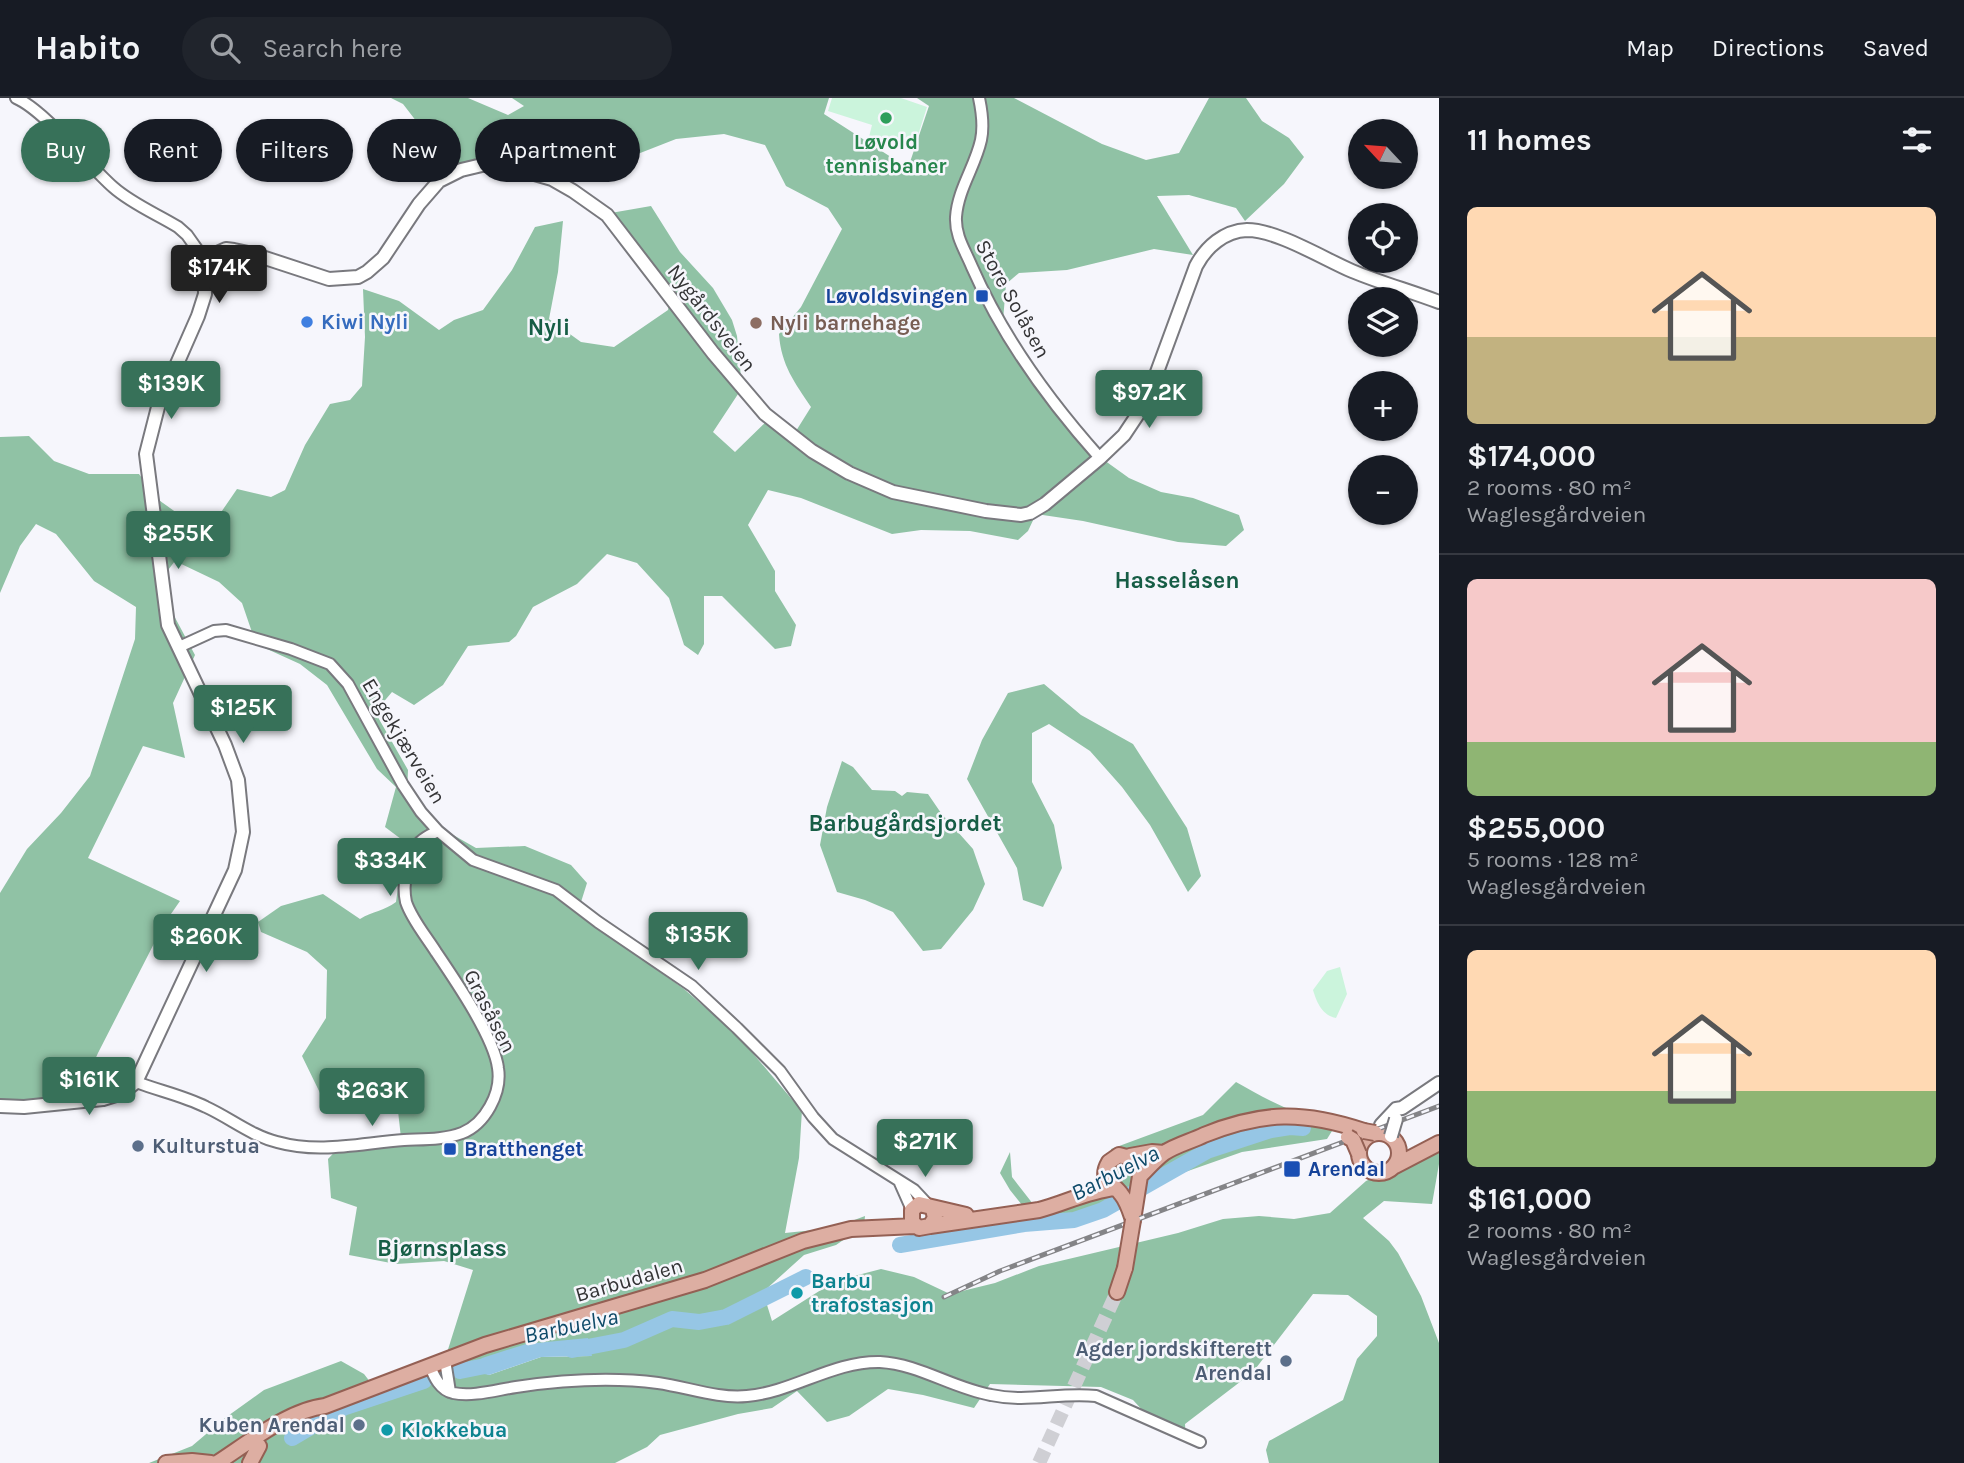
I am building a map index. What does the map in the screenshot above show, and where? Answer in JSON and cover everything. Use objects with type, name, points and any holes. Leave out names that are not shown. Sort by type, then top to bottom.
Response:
[{"type":"main road","name":"Nygårdsveien","points":[[204,259],[226,250],[253,254],[311,275],[338,280],[358,277],[377,265],[419,204],[439,181],[461,170],[482,165],[503,165],[552,179],[613,221],[741,387],[765,414],[812,451],[859,478],[892,492],[986,511],[1021,515],[1045,504],[1100,458]]},
{"type":"main road","points":[[1100,458],[1124,435],[1146,402],[1196,265],[1208,247],[1223,237],[1246,230],[1265,233],[1370,278],[1439,302]]},
{"type":"main road","points":[[0,1106],[24,1107],[103,1099],[122,1093],[136,1082],[235,870],[243,832],[240,788],[233,764],[168,625],[146,454],[158,407],[205,294],[204,259]]},
{"type":"main road","points":[[1360,1158],[1362,1142],[1384,1134],[1399,1114],[1439,1083]]},
{"type":"main road","points":[[1116,1189],[1133,1187],[1164,1153],[1233,1124],[1264,1117],[1293,1116],[1329,1123],[1332,1128],[1352,1133],[1384,1134],[1414,1147],[1439,1141]]},
{"type":"main road","points":[[1352,1133],[1360,1158],[1367,1169],[1375,1173],[1385,1172],[1439,1141]]},
{"type":"main road","points":[[1384,1134],[1400,1153],[1395,1166]]},
{"type":"main road","points":[[1133,1220],[1116,1189],[1108,1182],[1106,1167],[1111,1159],[1119,1155],[1164,1153]]},
{"type":"main road","points":[[1117,1292],[1125,1268],[1140,1177],[1138,1163],[1130,1156]]},
{"type":"main road","name":"Barbudalen","points":[[1081,1194],[1106,1167]]},
{"type":"main road","name":"Barbudalen","points":[[217,1463],[296,1415],[523,1332],[705,1280],[803,1241],[893,1220],[981,1217],[1039,1210],[1081,1194],[1116,1189]]},
{"type":"main road","points":[[919,1204],[931,1207],[935,1218],[917,1219],[919,1204]]},
{"type":"main road","name":"Barbudalen","points":[[931,1207],[981,1217]]},
{"type":"main road","name":"Barbudalen","points":[[233,1463],[326,1406]]},
{"type":"main road","points":[[250,1463],[259,1446]]},
{"type":"main road","points":[[166,1463],[211,1463]]},
{"type":"street","points":[[16,98],[25,102],[116,190],[178,227],[204,259]]},
{"type":"street","name":"Store Solåsen","points":[[979,98],[983,115],[981,141],[958,204],[956,218],[962,246],[992,307],[1026,365],[1100,458]]},
{"type":"street","name":"Engekjærveien","points":[[179,648],[214,631],[226,630],[291,649],[330,664],[348,684],[403,785],[438,831],[472,860],[556,890],[692,986],[780,1071],[813,1117],[833,1139],[914,1190],[931,1207]]},
{"type":"street","name":"Grasåsen","points":[[136,1082],[203,1105],[265,1138],[299,1146],[318,1148],[415,1141],[457,1134],[472,1127],[487,1111],[494,1098],[499,1071],[495,1054],[478,1020],[415,920],[404,893],[405,878],[413,851],[419,843],[438,831]]},
{"type":"street","points":[[900,1183],[917,1219]]},
{"type":"street","points":[[444,1360],[450,1392]]},
{"type":"street","points":[[430,1366],[438,1382],[450,1392],[482,1393],[552,1382],[618,1379],[676,1385],[736,1397],[748,1396],[852,1365],[895,1363],[916,1368],[968,1389],[1010,1399],[1081,1394],[1096,1396],[1200,1442]]},
{"type":"green space","points":[[391,98],[468,98],[508,115],[524,106],[512,98],[829,98],[824,114],[908,168],[929,106],[917,98],[1014,98],[1102,144],[1146,160],[1179,153],[1209,98],[1246,98],[1262,121],[1289,138],[1304,157],[1284,184],[1245,221],[1236,208],[1189,195],[1157,196],[1193,255],[1154,249],[1067,270],[1019,273],[1006,284],[1002,333],[1090,450],[1129,478],[1161,492],[1193,498],[1239,515],[1244,530],[1226,546],[1178,542],[1083,521],[1036,514],[1028,531],[1018,540],[970,531],[921,530],[892,534],[801,498],[768,490],[748,525],[775,571],[775,591],[796,625],[791,646],[775,649],[722,596],[704,596],[704,644],[698,655],[684,645],[669,598],[637,563],[607,554],[577,584],[533,607],[516,636],[509,642],[468,646],[443,685],[414,705],[392,692],[375,712],[408,770],[407,793],[441,828],[476,848],[525,846],[571,865],[587,883],[581,902],[618,932],[649,964],[684,989],[739,1037],[795,1103],[805,1109],[802,1110],[799,1158],[785,1233],[833,1228],[865,1216],[864,1226],[836,1245],[804,1255],[763,1292],[772,1321],[835,1281],[881,1269],[914,1277],[950,1294],[995,1283],[1039,1266],[1178,1233],[1223,1219],[1259,1216],[1294,1219],[1330,1213],[1366,1181],[1410,1161],[1439,1143],[1439,1164],[1432,1204],[1384,1201],[1363,1218],[1389,1241],[1398,1253],[1421,1296],[1439,1343],[1439,1463],[1269,1463],[1266,1450],[1269,1441],[1343,1400],[1357,1359],[1377,1336],[1377,1316],[1348,1295],[1313,1294],[1253,1372],[1185,1424],[1186,1441],[1157,1426],[1133,1400],[1101,1387],[990,1384],[974,1408],[888,1389],[849,1416],[827,1422],[797,1391],[772,1408],[738,1414],[660,1435],[647,1447],[615,1463],[149,1463],[192,1446],[264,1390],[341,1361],[364,1374],[374,1387],[445,1359],[473,1270],[444,1261],[396,1264],[349,1255],[357,1207],[331,1198],[328,1159],[343,1143],[401,1138],[395,1084],[349,1102],[320,1093],[302,1056],[326,1018],[327,970],[307,952],[261,932],[258,922],[281,906],[323,894],[360,919],[396,902],[398,887],[394,881],[398,875],[405,842],[385,827],[396,787],[377,769],[327,685],[300,664],[256,644],[242,603],[219,582],[175,561],[165,574],[172,612],[195,655],[173,703],[185,758],[143,746],[88,858],[180,901],[164,924],[78,1097],[0,1105],[0,893],[27,849],[61,813],[90,776],[135,639],[136,607],[94,581],[56,534],[36,524],[20,546],[0,593],[0,437],[29,436],[54,461],[89,474],[139,474],[156,498],[184,518],[213,524],[237,489],[271,497],[285,490],[305,445],[330,404],[350,400],[362,386],[365,337],[363,289],[399,301],[439,330],[454,320],[483,310],[512,270],[535,227],[563,221],[558,272],[549,319],[581,342],[614,347],[668,310],[670,298],[605,214],[651,206],[680,252],[713,288],[732,320],[737,336],[742,388],[713,432],[735,452],[770,418],[796,431],[811,407],[794,382],[786,364],[779,334],[801,307],[842,229],[828,208],[786,186],[765,145],[724,134],[676,139],[640,153],[640,119],[475,119],[475,171],[461,174],[461,119],[415,119],[403,104]],"holes":[[[591,1346],[591,1356],[541,1357],[489,1375],[479,1370]]]},
{"type":"green space","name":"Løvold tennisbaner","points":[[832,98],[901,98],[927,107],[913,151],[869,137],[872,125],[828,111]]},
{"type":"green space","points":[[1044,684],[1081,715],[1133,744],[1187,828],[1201,876],[1188,892],[1150,825],[1122,787],[1090,751],[1049,724],[1032,733],[1032,782],[1054,825],[1062,868],[1043,907],[1023,900],[1017,868],[967,779],[982,740],[1008,693]]},
{"type":"green space","points":[[842,761],[853,767],[872,790],[895,791],[902,796],[907,792],[928,794],[973,849],[985,884],[973,910],[941,949],[923,951],[893,912],[837,892],[820,845],[827,807]]},
{"type":"green space","points":[[1340,967],[1347,994],[1336,1018],[1318,1004],[1313,990],[1327,971]]},
{"type":"green space","points":[[1236,1082],[1301,1113],[1328,1117],[1342,1115],[1327,1139],[1242,1152],[1151,1184],[1109,1211],[1063,1225],[1029,1227],[1022,1205],[1000,1173],[1010,1152],[1012,1177],[1044,1218],[1091,1198],[1113,1180],[1111,1149],[1203,1115]]},
{"type":"water","points":[[588,1338],[592,1356],[541,1357],[489,1375],[479,1373],[476,1367],[482,1358],[526,1344]]},
{"type":"waterway","name":"Barbuelva","points":[[900,1245],[1024,1224],[1074,1220],[1103,1210],[1207,1151],[1271,1130],[1303,1128]]},
{"type":"waterway","name":"Barbuelva","points":[[572,1350],[624,1340],[672,1319],[699,1322],[726,1317],[806,1277]]},
{"type":"waterway","name":"Barbuelva","points":[[460,1371],[495,1364]]},
{"type":"waterway","name":"Barbuelva","points":[[292,1438],[343,1408],[424,1381]]},
{"type":"tunnel","points":[[1039,1463],[1117,1292]]},
{"type":"railway","points":[[944,1297],[1000,1271],[1439,1106]]},
{"type":"place","name":"Løvold tennisbaner","points":[[886,118]]},
{"type":"place","name":"Løvoldsvingen","points":[[982,296]]},
{"type":"place","name":"Kiwi Nyli","points":[[307,322]]},
{"type":"place","name":"Nyli barnehage","points":[[756,323]]},
{"type":"place","name":"Kulturstua","points":[[138,1146]]},
{"type":"place","name":"Bratthenget","points":[[450,1149]]},
{"type":"place","name":"Arendal","points":[[1292,1169]]},
{"type":"place","name":"Barbu trafostasjon","points":[[797,1293]]},
{"type":"place","name":"Agder jordskifterett Arendal","points":[[1286,1361]]},
{"type":"place","name":"Kuben Arendal","points":[[359,1425]]},
{"type":"place","name":"Klokkebua","points":[[387,1430]]},
{"type":"district","name":"Nyli","points":[[549,327]]},
{"type":"district","name":"Hasselåsen","points":[[1177,580]]},
{"type":"district","name":"Barbugårdsjordet","points":[[905,823]]},
{"type":"district","name":"Bjørnsplass","points":[[442,1248]]}]
